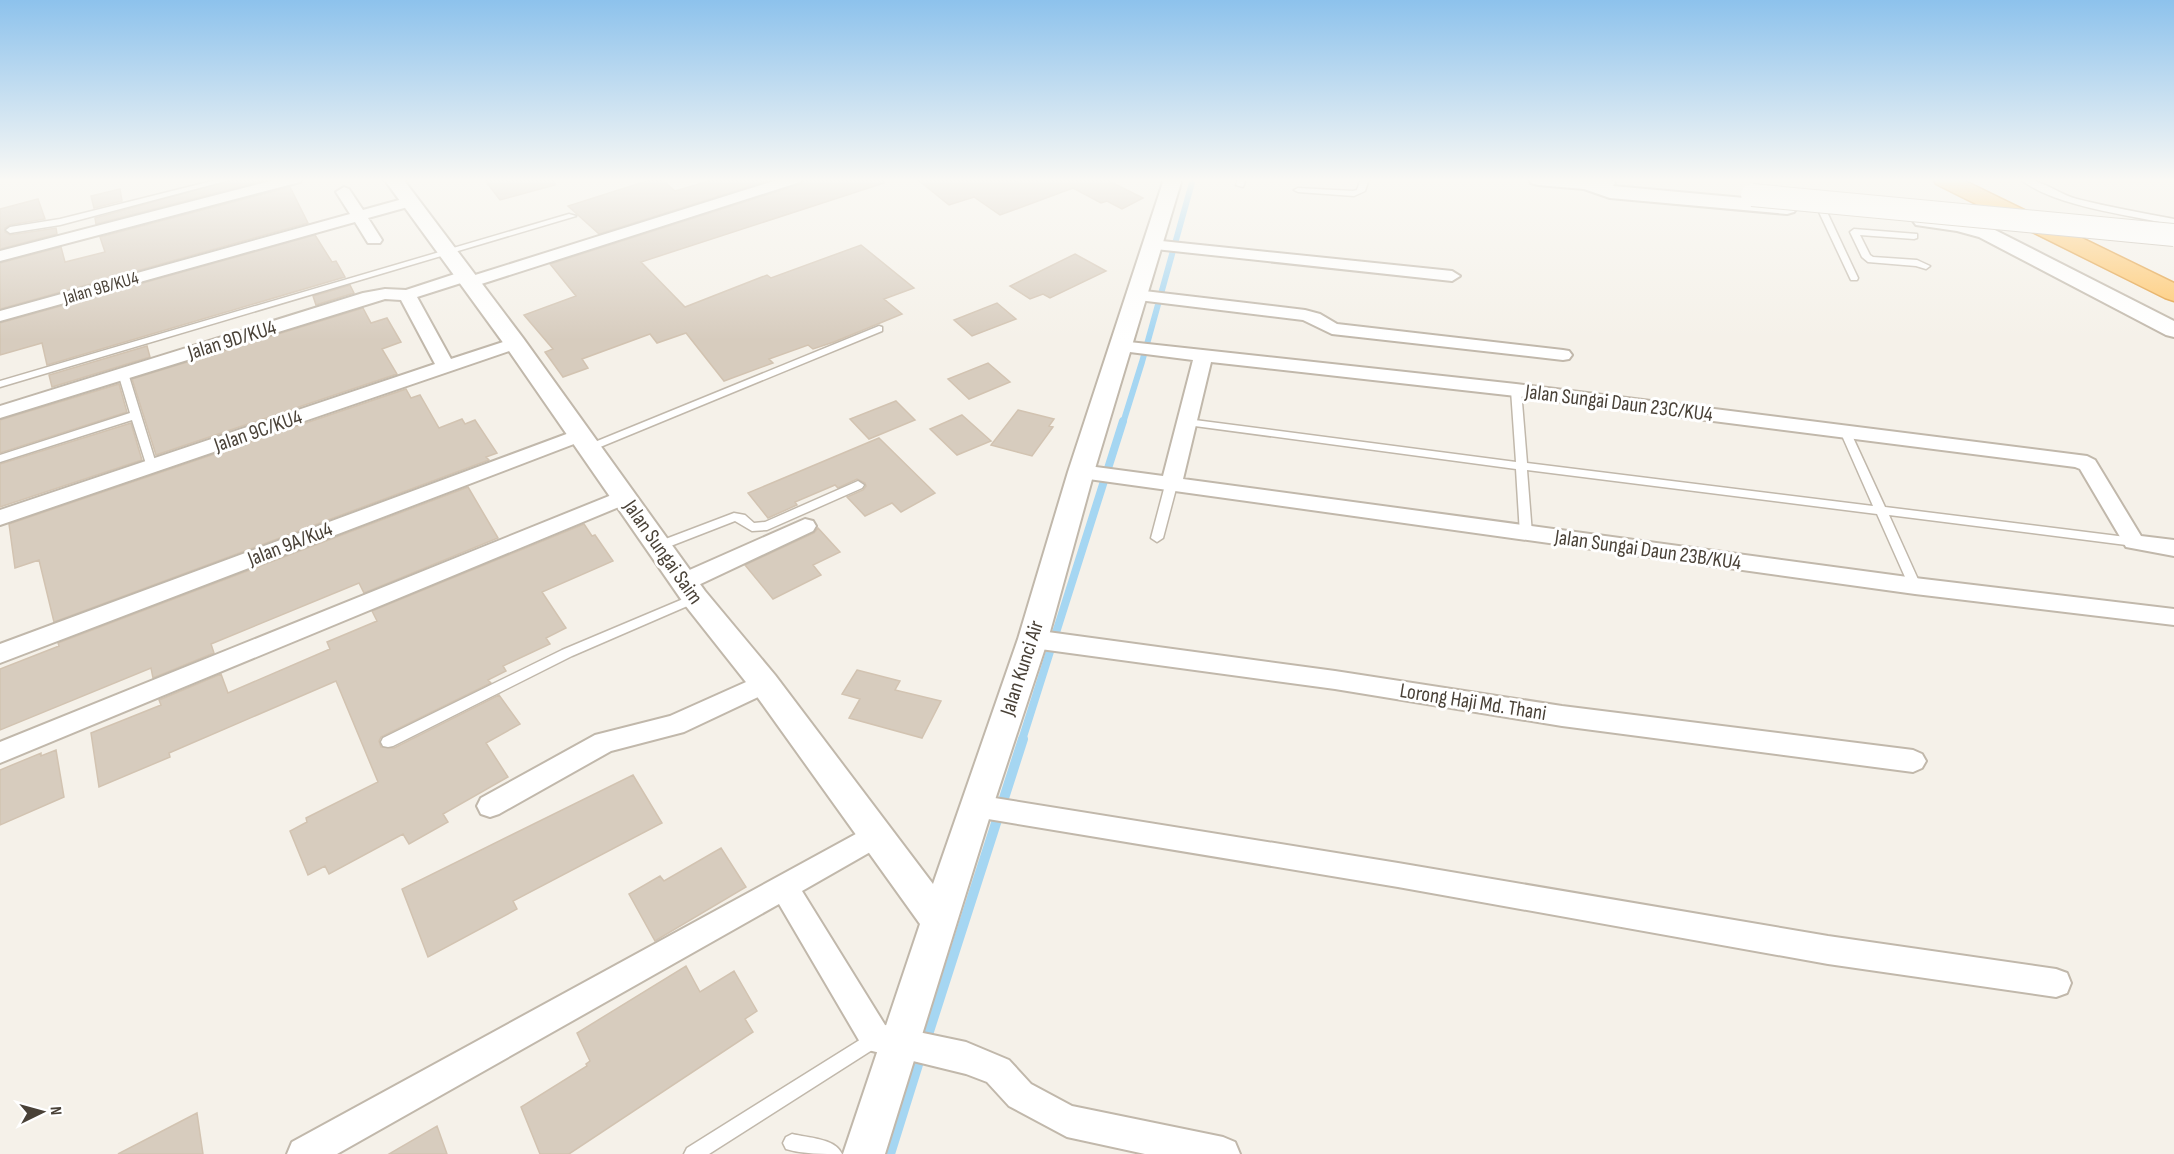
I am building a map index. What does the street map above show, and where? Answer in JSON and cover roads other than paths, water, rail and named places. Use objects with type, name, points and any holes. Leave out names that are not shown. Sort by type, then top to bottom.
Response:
[{"type":"highway","points":[[2053,233],[2174,293]]},
{"type":"highway","points":[[2085,233],[2174,276]]},
{"type":"street","points":[[0,256],[89,233]]},
{"type":"street","name":"Jalan 9B/KU4","points":[[0,316],[299,233]]},
{"type":"street","points":[[370,233],[374,240]]},
{"type":"street","name":"Jalan Sungai Saim","points":[[433,233],[515,343],[689,590],[764,683],[939,921]]},
{"type":"street","name":"Jalan 9D/KU4","points":[[0,412],[369,297],[385,294],[407,295],[618,233]]},
{"type":"street","name":"Jalan Kunci Air","points":[[864,1154],[895,1042],[982,807],[1037,639],[1127,347],[1152,297],[1167,246],[1168,233]]},
{"type":"street","points":[[1988,233],[2174,330]]},
{"type":"street","points":[[2151,233],[2174,235]]},
{"type":"street","points":[[1167,246],[1452,276]]},
{"type":"street","points":[[407,295],[446,367]]},
{"type":"street","points":[[1152,297],[1305,315],[1332,329],[1563,355]]},
{"type":"street","name":"Jalan 9C/KU4","points":[[0,518],[515,343]]},
{"type":"street","name":"Jalan Sungai Daun 23C/KU4","points":[[1127,347],[1516,390],[2080,461],[2088,465],[2134,542]]},
{"type":"street","points":[[1171,485],[1203,355]]},
{"type":"street","name":"Jalan 9A/Ku4","points":[[0,654],[585,441]]},
{"type":"street","name":"Jalan Sungai Daun 23B/KU4","points":[[1088,474],[1915,586],[2174,617]]},
{"type":"street","points":[[0,753],[624,497]]},
{"type":"street","points":[[689,590],[805,526]]},
{"type":"street","points":[[2134,542],[2174,548]]},
{"type":"street","name":"Lorong Haji Md. Thani","points":[[1037,639],[1335,680],[1562,716],[1913,761]]},
{"type":"street","points":[[489,806],[604,742],[675,725],[764,683]]},
{"type":"street","points":[[982,807],[1828,950],[2056,983]]},
{"type":"street","points":[[304,1154],[876,835]]},
{"type":"street","points":[[784,887],[895,1042],[956,1056],[998,1071],[1020,1095],[1066,1122],[1223,1154]]},
{"type":"lane","points":[[0,384],[512,233]]},
{"type":"lane","points":[[1833,233],[1854,278]]},
{"type":"lane","points":[[1854,233],[1866,257],[1871,261],[1917,263],[1926,267]]},
{"type":"lane","points":[[1867,233],[1914,236]]},
{"type":"lane","points":[[1843,255],[1866,257]]},
{"type":"lane","points":[[585,441],[879,328]]},
{"type":"lane","points":[[123,373],[152,466]]},
{"type":"lane","points":[[1516,390],[1526,534]]},
{"type":"lane","points":[[0,459],[136,415]]},
{"type":"lane","points":[[1187,422],[1881,512],[2134,542]]},
{"type":"lane","points":[[1845,431],[1915,586]]},
{"type":"lane","points":[[659,546],[734,517],[741,518],[752,527],[767,526],[858,485]]},
{"type":"lane","points":[[1156,538],[1171,485]]},
{"type":"lane","points":[[388,742],[689,590]]},
{"type":"lane","points":[[693,1154],[895,1042]]},
{"type":"lane","points":[[792,1143],[829,1151],[833,1154]]},
{"type":"waterway","points":[[1123,423],[1178,233]]},
{"type":"waterway","points":[[1022,740],[1123,421]]},
{"type":"waterway","points":[[925,1044],[1023,739]]},
{"type":"waterway","points":[[890,1154],[921,1055]]}]
